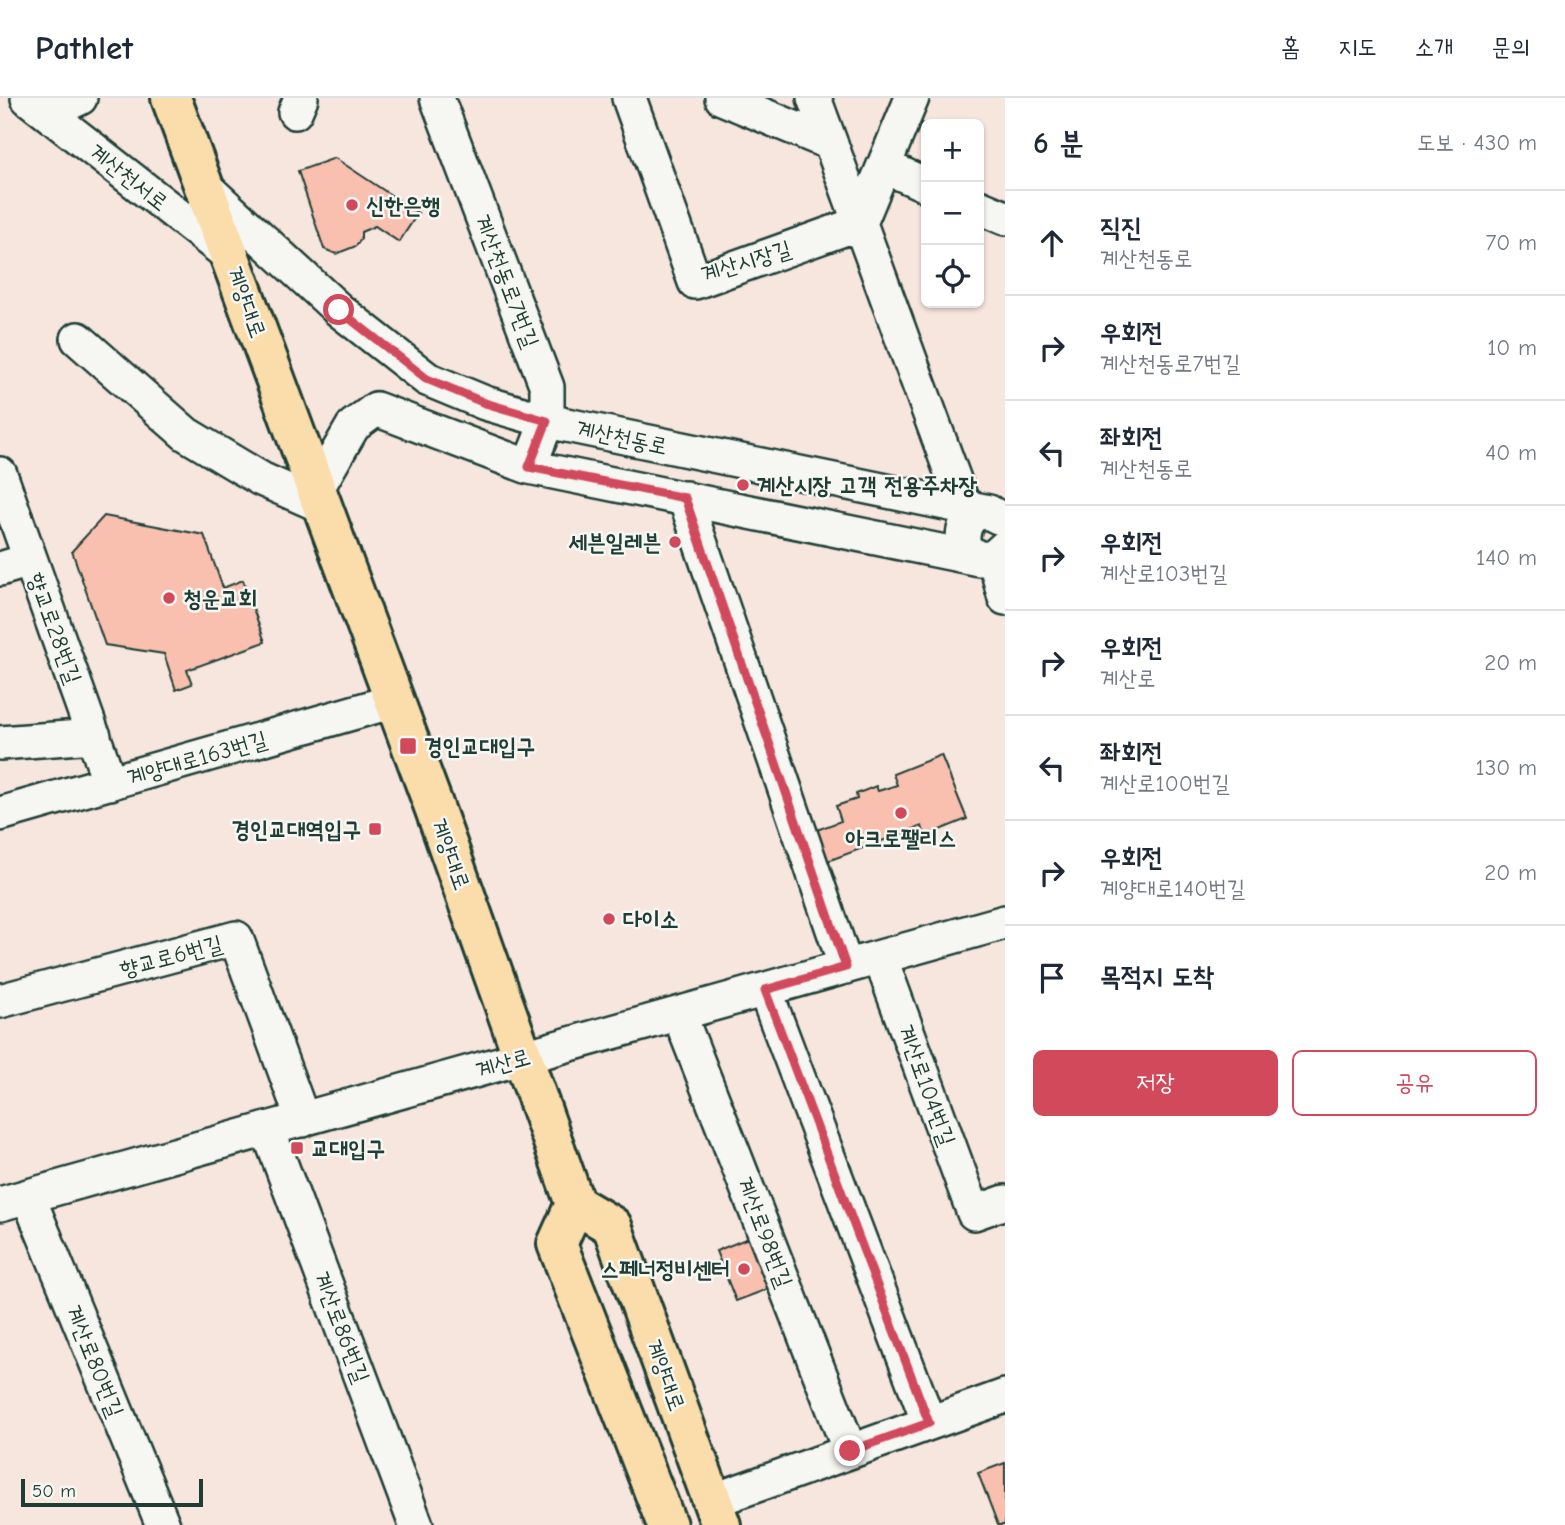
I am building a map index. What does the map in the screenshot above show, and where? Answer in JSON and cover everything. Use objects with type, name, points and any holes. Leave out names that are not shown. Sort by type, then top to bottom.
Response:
[{"type":"main road","name":"계양대로","points":[[171,98],[394,701],[575,1204],[612,1226],[716,1513]]},
{"type":"main road","points":[[575,1204],[558,1244],[659,1523]]},
{"type":"street","name":"계산천서로","points":[[28,98],[69,103],[80,98]]},
{"type":"street","name":"계산천서로","points":[[28,98],[229,256]]},
{"type":"street","name":"계산천동로7번길","points":[[437,98],[547,387],[547,421],[529,467]]},
{"type":"street","name":"계산시장길","points":[[629,98],[695,282],[860,223]]},
{"type":"street","points":[[722,98],[830,143]]},
{"type":"street","points":[[814,98],[860,223],[993,530],[1005,598]]},
{"type":"street","points":[[860,223],[912,98]]},
{"type":"street","points":[[884,166],[921,183]]},
{"type":"street","name":"계산천동로","points":[[204,185],[339,310],[427,379],[485,403],[547,421],[993,530]]},
{"type":"street","points":[[984,209],[1005,218]]},
{"type":"street","points":[[78,339],[186,434],[261,479],[319,498]]},
{"type":"street","name":"계산천동로","points":[[319,498],[353,426],[376,409],[529,467],[685,498],[993,530]]},
{"type":"street","name":"향교로28번길","points":[[0,474],[15,564],[94,736],[110,783]]},
{"type":"street","points":[[685,498],[846,967]]},
{"type":"street","name":"계양대로163번길","points":[[0,814],[394,701]]},
{"type":"street","points":[[0,743],[94,736]]},
{"type":"street","name":"계산로","points":[[14,1200],[1005,922]]},
{"type":"street","name":"향교로6번길","points":[[0,1000],[236,939],[303,1120]]},
{"type":"street","name":"계산로104번길","points":[[880,957],[974,1213],[1005,1202]]},
{"type":"street","points":[[765,990],[929,1423]]},
{"type":"street","name":"계산로98번길","points":[[679,1014],[850,1451]]},
{"type":"street","name":"계산로86번길","points":[[268,1130],[416,1525]]},
{"type":"street","name":"계산로80번길","points":[[14,1200],[163,1525]]},
{"type":"street","points":[[716,1513],[850,1451],[1005,1396]]},
{"type":"building","points":[[335,158],[418,213],[399,242],[375,226],[361,232],[361,239],[356,246],[336,254],[324,249],[298,171]]},
{"type":"building","name":"청운교회","points":[[104,516],[204,535],[223,588],[243,580],[265,642],[187,670],[192,684],[176,690],[164,654],[105,645],[72,551]]},
{"type":"building","name":"아크로팰리스","points":[[941,755],[967,819],[925,836],[922,826],[817,865],[806,834],[841,821],[836,806],[857,799],[856,794],[876,786],[878,791],[897,785],[893,774]]},
{"type":"building","name":"스페너정비센터","points":[[753,1236],[773,1287],[736,1301],[716,1251]]},
{"type":"building","points":[[1005,1463],[1005,1525],[998,1525],[978,1473]]},
{"type":"place","name":"신한은행","points":[[352,205]]},
{"type":"place","name":"계산시장 고객 전용주차장","points":[[743,485]]},
{"type":"place","name":"세븐일레븐","points":[[675,542]]},
{"type":"place","name":"청운교회","points":[[169,598]]},
{"type":"place","name":"경인교대입구","points":[[408,746]]},
{"type":"place","name":"아크로팰리스","points":[[901,813]]},
{"type":"place","name":"경인교대역입구","points":[[375,829]]},
{"type":"place","name":"다이소","points":[[609,919]]},
{"type":"place","name":"교대입구","points":[[297,1148]]},
{"type":"place","name":"스페너정비센터","points":[[744,1269]]},
{"type":"route","points":[[339,310],[427,379],[485,403],[547,421],[529,467],[685,498],[846,967],[765,990],[929,1423],[850,1451]]}]
